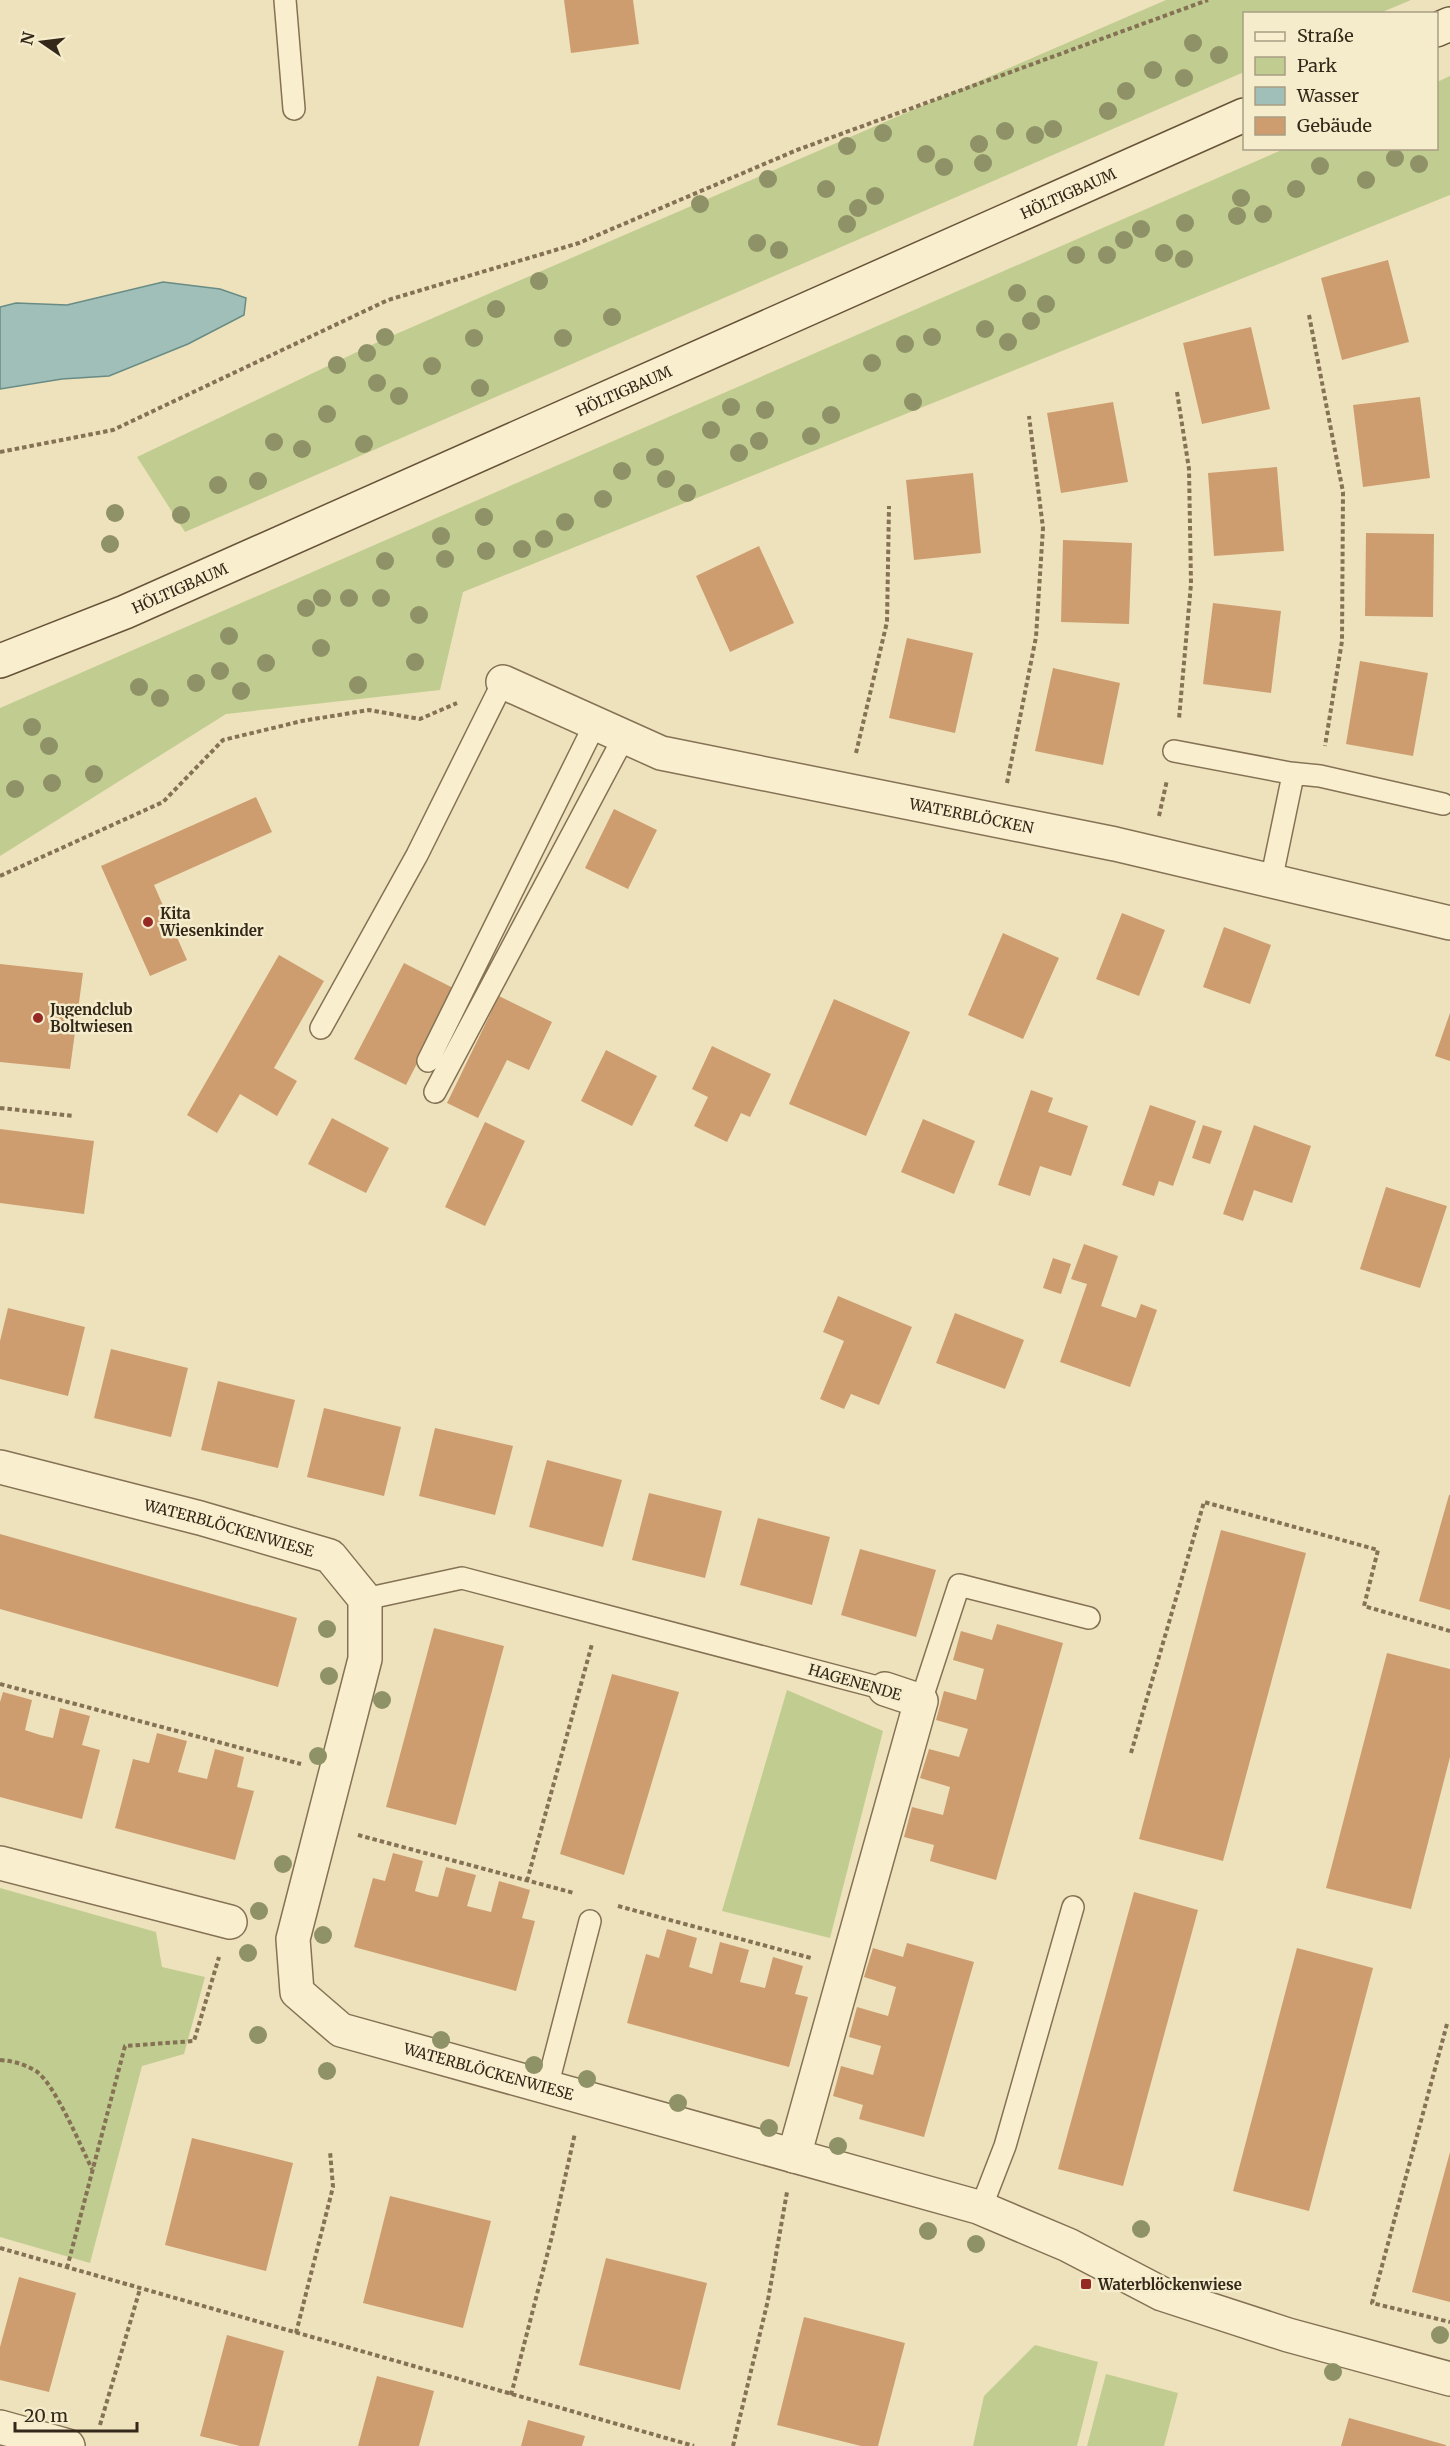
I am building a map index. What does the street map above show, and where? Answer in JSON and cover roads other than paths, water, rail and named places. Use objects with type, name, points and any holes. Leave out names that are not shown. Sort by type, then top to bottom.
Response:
[{"type":"street","name":"HÖLTIGBAUM","points":[[0,661],[125,612],[1243,116]]},
{"type":"street","name":"WATERBLÖCKEN","points":[[503,682],[661,753],[1151,852],[1450,923]]},
{"type":"street","name":"WATERBLÖCKENWIESE","points":[[0,1467],[200,1518],[330,1556],[365,1599],[365,1659],[293,1939],[297,1992],[341,2030],[981,2208],[1068,2245],[1161,2294],[1288,2335],[1450,2379]]},
{"type":"street","name":"HAGENENDE","points":[[794,2156],[921,1701],[885,1689]]},
{"type":"street","points":[[0,1863],[230,1922]]},
{"type":"street","points":[[0,2427],[68,2446]]},
{"type":"lane","points":[[285,0],[294,109]]},
{"type":"lane","points":[[321,1028],[417,855],[503,682]]},
{"type":"lane","points":[[428,1061],[595,724]]},
{"type":"lane","points":[[435,1092],[624,737]]},
{"type":"lane","points":[[1174,751],[1290,773],[1320,776],[1443,804]]},
{"type":"lane","points":[[1270,881],[1292,780],[1290,773]]},
{"type":"lane","name":"HAGENENDE","points":[[365,1599],[462,1578],[885,1689]]},
{"type":"lane","points":[[921,1701],[959,1585],[1089,1618]]},
{"type":"lane","points":[[981,2208],[1005,2146],[1073,1907]]},
{"type":"lane","points":[[547,2087],[590,1921]]},
{"type":"water","points":[[163,282],[220,289],[246,298],[244,315],[188,344],[109,376],[62,379],[0,389],[0,307],[16,303],[67,305]]},
{"type":"place","name":"Kita Wiesenkinder","points":[[148,922]]},
{"type":"place","name":"Jugendclub Boltwiesen","points":[[38,1018]]},
{"type":"place","name":"Waterblöckenwiese","points":[[1086,2284]]}]
